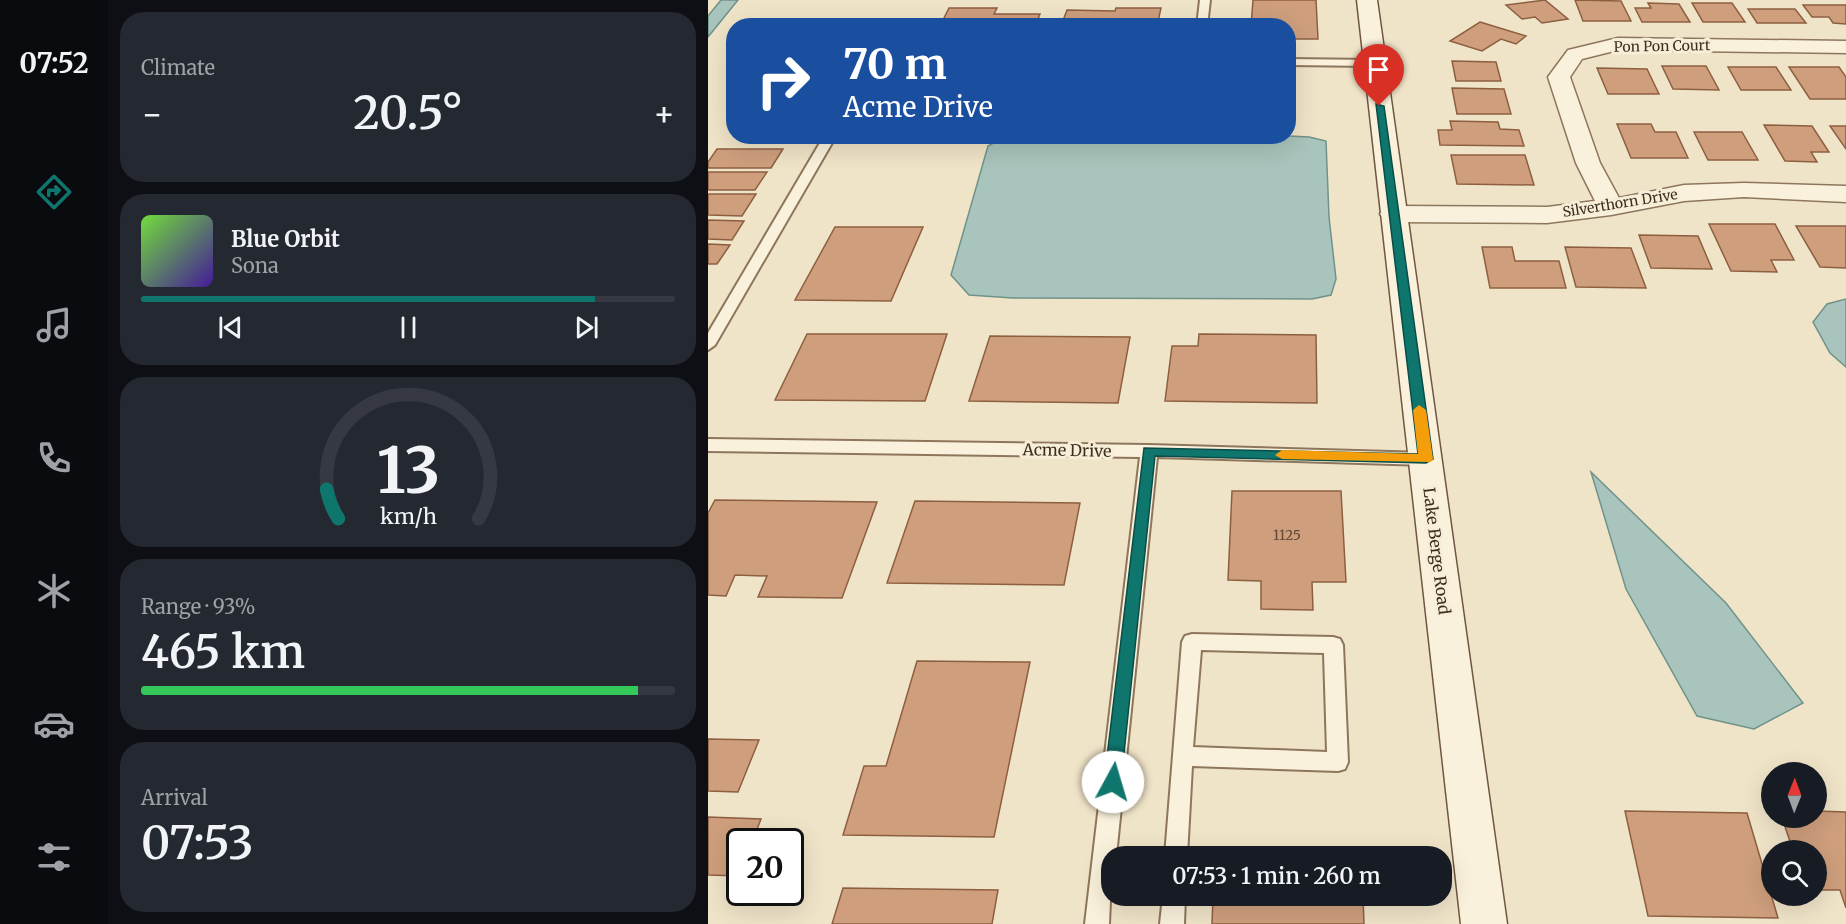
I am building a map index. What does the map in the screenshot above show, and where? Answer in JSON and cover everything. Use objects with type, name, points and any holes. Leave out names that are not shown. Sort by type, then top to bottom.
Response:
[{"type":"street","name":"Lake Berge Road","points":[[1367,0],[1484,924]]},
{"type":"street","name":"Pon Pon Court","points":[[1611,207],[1588,163],[1559,77],[1575,54],[1618,44],[1846,47]]},
{"type":"street","name":"Silverthorn Drive","points":[[1393,214],[1547,215],[1611,207],[1683,193],[1744,190],[1846,194]]},
{"type":"lane","points":[[1203,18],[1205,0]]},
{"type":"lane","points":[[1296,62],[1374,63]]},
{"type":"lane","points":[[708,345],[825,144]]},
{"type":"lane","name":"Acme Drive","points":[[708,445],[1149,451],[1426,459]]},
{"type":"lane","points":[[1097,924],[1149,451]]},
{"type":"lane","points":[[1177,846],[1182,756],[1192,642],[1333,645],[1338,762],[1182,756]]},
{"type":"lane","points":[[1172,924],[1173,906]]},
{"type":"water","points":[[721,0],[738,0],[708,37],[708,16]]},
{"type":"water","points":[[1296,136],[1326,141],[1329,217],[1336,279],[1331,295],[1312,299],[1013,298],[969,295],[951,275],[988,146],[992,144],[1296,144]]},
{"type":"water","points":[[1846,299],[1846,367],[1830,353],[1813,322],[1827,304]]},
{"type":"water","points":[[1591,472],[1726,603],[1803,703],[1754,729],[1697,716],[1626,589]]},
{"type":"building","points":[[1253,0],[1316,0],[1318,39],[1296,39],[1296,18],[1252,18]]},
{"type":"building","points":[[1545,0],[1568,19],[1542,23],[1535,17],[1522,19],[1506,5]]},
{"type":"building","points":[[1575,0],[1621,1],[1631,21],[1583,21]]},
{"type":"building","points":[[1648,3],[1679,4],[1690,22],[1642,22],[1635,8],[1651,8]]},
{"type":"building","points":[[1692,3],[1732,3],[1745,22],[1703,22]]},
{"type":"building","points":[[1803,5],[1846,5],[1846,24],[1833,23],[1829,17],[1812,17]]},
{"type":"building","points":[[949,8],[997,8],[994,14],[1040,14],[1038,18],[944,18]]},
{"type":"building","points":[[1116,8],[1161,8],[1159,18],[1064,18],[1067,10],[1115,11]]},
{"type":"building","points":[[1748,9],[1795,9],[1806,23],[1757,23]]},
{"type":"building","points":[[1480,22],[1526,36],[1516,44],[1501,39],[1482,51],[1450,41]]},
{"type":"building","points":[[1452,61],[1496,62],[1501,81],[1456,81]]},
{"type":"building","points":[[1662,66],[1706,66],[1719,90],[1673,89]]},
{"type":"building","points":[[1728,67],[1776,67],[1791,90],[1741,90]]},
{"type":"building","points":[[1789,67],[1839,67],[1846,77],[1846,99],[1810,99]]},
{"type":"building","points":[[1597,68],[1647,69],[1659,94],[1608,94]]},
{"type":"building","points":[[1452,88],[1504,89],[1511,114],[1457,114]]},
{"type":"building","points":[[1450,121],[1498,122],[1500,129],[1519,130],[1524,146],[1440,145],[1438,130],[1452,130]]},
{"type":"building","points":[[1617,124],[1651,124],[1655,132],[1676,132],[1688,158],[1631,158]]},
{"type":"building","points":[[1764,125],[1812,126],[1829,152],[1811,152],[1817,162],[1785,161]]},
{"type":"building","points":[[1830,126],[1846,126],[1846,149]]},
{"type":"building","points":[[1694,132],[1742,132],[1758,160],[1708,160]]},
{"type":"building","points":[[717,149],[783,149],[771,168],[708,168],[708,162]]},
{"type":"building","points":[[1451,155],[1525,155],[1534,185],[1457,184]]},
{"type":"building","points":[[708,172],[767,172],[755,190],[708,190]]},
{"type":"building","points":[[708,194],[756,194],[742,216],[708,215]]},
{"type":"building","points":[[708,220],[744,221],[732,240],[708,239]]},
{"type":"building","points":[[1709,224],[1775,224],[1794,260],[1771,260],[1777,272],[1731,271]]},
{"type":"building","points":[[1796,226],[1846,226],[1846,268],[1820,267]]},
{"type":"building","points":[[835,227],[923,227],[891,301],[795,300]]},
{"type":"building","points":[[1639,235],[1698,236],[1712,269],[1651,268]]},
{"type":"building","points":[[708,244],[730,245],[717,264],[708,264]]},
{"type":"building","points":[[1482,247],[1512,247],[1515,261],[1559,261],[1566,288],[1490,288]]},
{"type":"building","points":[[1565,247],[1631,248],[1646,288],[1576,287]]},
{"type":"building","points":[[807,334],[947,334],[925,401],[775,400]]},
{"type":"building","points":[[1199,334],[1316,335],[1317,403],[1165,401],[1172,346],[1198,346]]},
{"type":"building","points":[[990,336],[1130,337],[1118,403],[969,401]]},
{"type":"building","points":[[1232,491],[1341,491],[1346,582],[1312,582],[1313,610],[1261,609],[1261,581],[1228,580]]},
{"type":"building","points":[[715,500],[877,502],[842,598],[758,597],[767,576],[735,575],[726,596],[708,595],[708,513]]},
{"type":"building","points":[[915,501],[1080,503],[1064,585],[887,583]]},
{"type":"building","points":[[917,661],[1030,662],[994,837],[843,835],[864,766],[886,766]]},
{"type":"building","points":[[708,739],[759,740],[738,792],[708,791]]},
{"type":"building","points":[[1625,811],[1747,813],[1761,860],[1761,906],[1774,906],[1778,918],[1648,916]]},
{"type":"building","points":[[1827,811],[1846,812],[1846,908],[1840,890],[1827,890],[1827,840],[1790,840],[1785,828],[1827,828]]},
{"type":"building","points":[[708,817],[761,819],[757,828],[726,828],[726,876],[708,875]]},
{"type":"building","points":[[843,888],[998,890],[992,924],[832,924]]},
{"type":"building","points":[[1213,906],[1363,906],[1364,924],[1212,924]]},
{"type":"slow traffic","points":[[1282,455],[1426,459],[1419,410]]},
{"type":"route","points":[[1113,782],[1149,451],[1426,459],[1379,106]]}]
